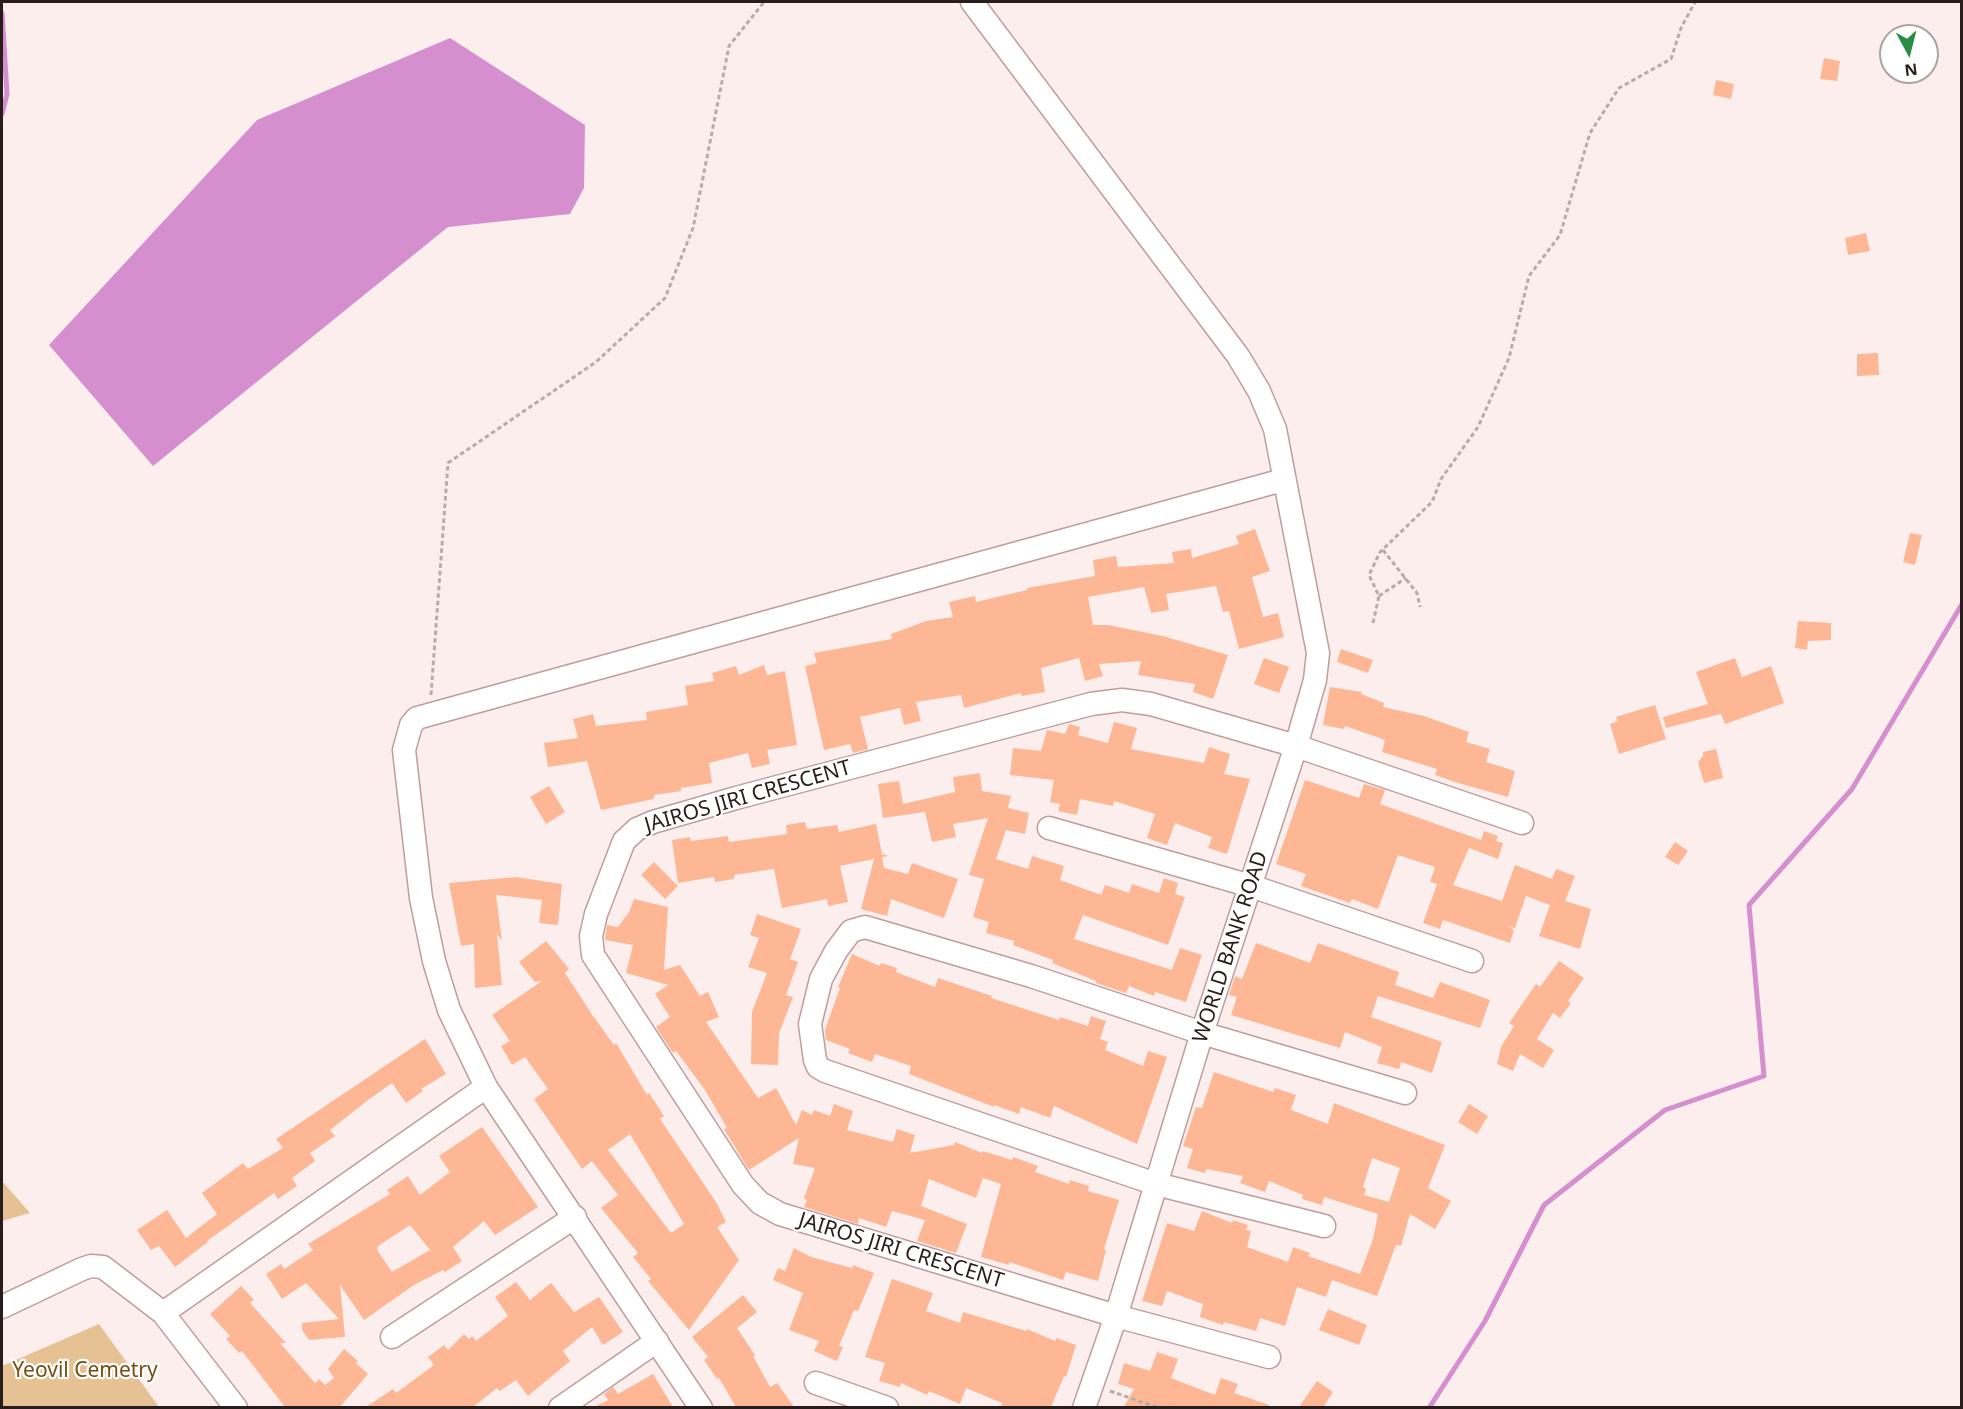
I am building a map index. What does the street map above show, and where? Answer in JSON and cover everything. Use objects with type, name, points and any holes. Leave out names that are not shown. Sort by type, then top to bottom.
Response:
[{"type":"street","name":"WORLD BANK ROAD","points":[[972,2],[1238,356],[1259,391],[1275,429],[1318,653],[1315,680],[1296,746],[1203,1033],[1116,1316],[1084,1407]]},
{"type":"street","points":[[702,1407],[486,1086],[449,1010],[434,960],[421,898],[404,750],[411,725],[417,718],[430,713],[1283,480]]},
{"type":"street","name":"JAIROS JIRI CRESCENT","points":[[1269,1357],[1116,1316],[780,1214],[760,1203],[737,1176],[593,955],[591,936],[596,914],[624,841],[637,829],[736,798],[1091,704],[1122,700],[1151,704],[1296,746],[1522,823]]},
{"type":"street","points":[[1049,828],[1251,886],[1472,961]]},
{"type":"street","points":[[1324,1226],[1156,1184],[819,1067],[810,1024],[821,979],[836,951],[852,931],[865,927],[1031,976],[1203,1033],[1405,1093]]},
{"type":"street","points":[[163,1313],[486,1086]]},
{"type":"street","points":[[392,1337],[575,1217]]},
{"type":"street","points":[[2,1307],[91,1266],[103,1267],[163,1313],[236,1407]]},
{"type":"street","points":[[560,1407],[657,1341]]},
{"type":"street","points":[[816,1383],[887,1407]]},
{"type":"path","points":[[430,713],[448,463],[596,362],[665,298],[693,228],[729,46],[764,2]]},
{"type":"path","points":[[1373,623],[1379,596],[1369,575],[1383,550],[1432,502],[1441,479],[1478,427],[1509,358],[1530,276],[1560,235],[1590,133],[1619,88],[1671,58],[1681,28],[1695,2]]},
{"type":"path","points":[[1383,550],[1417,593],[1420,607]]},
{"type":"path","points":[[1379,596],[1406,578]]},
{"type":"path","points":[[1092,1385],[1159,1407]]},
{"type":"green space","points":[[2,1181],[30,1213],[2,1221]]},
{"type":"green space","name":"Yeovil Cemetry","points":[[99,1324],[159,1407],[2,1407],[2,1366]]},
{"type":"shaded area","points":[[450,38],[585,125],[584,188],[570,214],[448,227],[153,466],[49,345],[257,120]]},
{"type":"building","points":[[1824,58],[1840,61],[1837,81],[1820,79]]},
{"type":"building","points":[[1716,80],[1734,84],[1731,99],[1713,95]]},
{"type":"building","points":[[1866,233],[1870,251],[1848,255],[1845,238]]},
{"type":"building","points":[[1878,353],[1879,375],[1857,376],[1857,354]]},
{"type":"building","points":[[1255,529],[1270,571],[1252,577],[1263,617],[1278,613],[1284,637],[1239,649],[1229,611],[1223,612],[1216,586],[1166,594],[1169,610],[1151,613],[1144,587],[1088,597],[1093,625],[1108,625],[1163,636],[1228,655],[1213,699],[1193,692],[1195,684],[1138,675],[1141,661],[1099,664],[1103,676],[1085,681],[1079,658],[1041,668],[1045,692],[1021,696],[1021,693],[964,708],[961,695],[916,702],[921,721],[904,725],[900,708],[860,717],[868,749],[853,753],[850,744],[824,750],[805,666],[817,663],[814,653],[892,639],[891,634],[926,621],[953,617],[949,602],[975,596],[976,602],[1027,590],[1027,588],[1095,576],[1093,560],[1116,556],[1118,567],[1174,563],[1172,552],[1191,549],[1192,558],[1239,544],[1236,536]]},
{"type":"building","points":[[1910,533],[1922,535],[1915,565],[1903,562]]},
{"type":"building","points":[[1798,621],[1831,623],[1831,640],[1808,641],[1807,650],[1795,648]]},
{"type":"building","points":[[1341,649],[1373,660],[1368,673],[1337,662]]},
{"type":"building","points":[[1264,658],[1289,667],[1279,693],[1254,684]]},
{"type":"building","points":[[1735,658],[1742,677],[1771,666],[1784,703],[1725,724],[1721,714],[1666,728],[1663,717],[1708,704],[1696,672]]},
{"type":"building","points":[[764,665],[767,675],[785,671],[797,745],[767,750],[770,764],[752,768],[748,753],[709,763],[712,783],[681,788],[681,791],[654,795],[654,799],[601,810],[587,761],[548,767],[544,743],[578,738],[573,719],[593,714],[596,726],[647,720],[646,712],[688,705],[685,686],[714,681],[712,673],[736,666],[739,675]]},
{"type":"building","points":[[1330,687],[1362,692],[1361,694],[1384,703],[1383,707],[1424,716],[1469,732],[1466,742],[1490,749],[1486,762],[1515,771],[1508,797],[1435,775],[1437,769],[1382,752],[1385,740],[1345,726],[1344,729],[1323,725]]},
{"type":"building","points":[[1655,705],[1666,739],[1619,754],[1610,724],[1618,721],[1616,717]]},
{"type":"building","points":[[1114,722],[1137,728],[1131,749],[1204,763],[1209,747],[1230,754],[1224,774],[1250,779],[1227,854],[1208,848],[1212,837],[1175,823],[1167,845],[1147,838],[1155,814],[1114,801],[1113,806],[1080,799],[1077,815],[1058,811],[1060,804],[1050,802],[1054,780],[1010,775],[1013,748],[1041,751],[1047,730],[1065,734],[1069,724],[1080,727],[1078,735],[1108,743]]},
{"type":"building","points":[[1716,749],[1723,778],[1704,783],[1698,762],[1703,752]]},
{"type":"building","points":[[980,773],[982,791],[1011,796],[1008,808],[1029,813],[1025,834],[1006,830],[996,859],[1028,869],[1032,856],[1064,866],[1060,880],[1101,895],[1105,885],[1129,893],[1132,884],[1159,893],[1164,878],[1178,883],[1175,894],[1185,897],[1168,945],[1083,915],[1074,939],[1172,970],[1180,948],[1202,955],[1186,1002],[1155,992],[1154,996],[1129,986],[1126,993],[1096,983],[1096,981],[1052,963],[1053,960],[1013,945],[1014,941],[986,933],[989,922],[973,917],[984,879],[969,875],[988,818],[953,824],[956,837],[932,842],[925,812],[883,818],[878,784],[899,781],[903,804],[955,792],[953,777]]},
{"type":"building","points":[[1305,780],[1359,798],[1364,784],[1385,790],[1380,804],[1481,840],[1484,831],[1498,836],[1496,841],[1503,843],[1498,859],[1469,848],[1453,885],[1502,901],[1515,865],[1552,879],[1556,869],[1575,876],[1565,901],[1591,909],[1580,949],[1539,936],[1550,905],[1526,896],[1515,928],[1508,926],[1514,930],[1510,943],[1443,920],[1440,929],[1423,923],[1437,884],[1430,882],[1435,867],[1398,855],[1378,909],[1352,899],[1350,903],[1301,886],[1306,874],[1276,864]]},
{"type":"building","points":[[549,786],[565,812],[546,824],[530,797]]},
{"type":"building","points":[[805,822],[807,829],[837,825],[839,832],[876,824],[882,854],[889,856],[882,857],[884,868],[908,874],[912,863],[958,879],[944,918],[891,899],[887,916],[861,909],[874,859],[840,866],[848,902],[828,906],[827,899],[782,908],[774,869],[734,875],[734,879],[715,882],[714,877],[678,883],[672,840],[690,837],[691,841],[728,836],[729,842],[787,834],[786,825]]},
{"type":"building","points":[[1675,842],[1688,851],[1678,865],[1665,857]]},
{"type":"building","points":[[654,862],[678,886],[665,899],[641,875]]},
{"type":"building","points":[[516,877],[562,884],[558,925],[539,923],[542,900],[496,895],[502,941],[497,934],[502,985],[475,988],[474,944],[461,946],[449,883]]},
{"type":"building","points":[[634,899],[668,907],[664,970],[680,965],[700,996],[708,992],[719,1017],[706,1022],[758,1098],[776,1088],[796,1125],[802,1110],[812,1115],[814,1110],[830,1116],[834,1104],[853,1111],[847,1130],[893,1142],[897,1129],[915,1135],[910,1153],[954,1145],[955,1142],[982,1153],[983,1151],[1012,1160],[1013,1157],[1038,1166],[1035,1172],[1069,1184],[1070,1180],[1089,1186],[1088,1191],[1119,1200],[1104,1249],[1106,1250],[1098,1281],[1066,1272],[1063,1280],[1009,1262],[1009,1265],[981,1257],[1001,1184],[983,1178],[976,1198],[929,1179],[921,1206],[967,1224],[956,1253],[917,1241],[925,1220],[892,1211],[886,1227],[859,1218],[858,1224],[804,1207],[807,1200],[804,1198],[815,1168],[793,1164],[799,1138],[749,1170],[724,1129],[727,1128],[705,1090],[676,1051],[673,1053],[656,1027],[670,1017],[655,994],[668,985],[626,973],[633,945],[605,940],[607,925],[618,927],[629,912]]},
{"type":"building","points":[[757,914],[801,929],[790,959],[798,962],[786,995],[793,997],[779,1033],[778,1065],[751,1064],[752,1012],[767,973],[748,967],[759,938],[750,935]]},
{"type":"building","points":[[546,941],[569,969],[565,973],[614,1045],[616,1043],[647,1095],[649,1093],[664,1116],[660,1119],[716,1202],[726,1222],[717,1227],[739,1260],[689,1330],[648,1281],[651,1279],[633,1257],[638,1253],[601,1208],[618,1195],[592,1161],[582,1169],[534,1099],[548,1089],[525,1057],[512,1065],[501,1046],[510,1041],[492,1015],[542,981],[535,982],[519,962]],"holes":[[[630,1134],[684,1224],[671,1233],[608,1150]]]},
{"type":"building","points":[[1256,943],[1310,963],[1318,943],[1399,972],[1395,985],[1433,998],[1440,982],[1490,1000],[1480,1028],[1378,996],[1371,1017],[1442,1042],[1432,1073],[1401,1062],[1399,1069],[1377,1063],[1382,1047],[1345,1032],[1340,1048],[1231,1015],[1237,997],[1229,995],[1235,976],[1242,979]]},
{"type":"building","points":[[852,954],[880,966],[881,963],[897,968],[896,972],[935,987],[938,978],[1059,1020],[1060,1017],[1088,1026],[1091,1016],[1106,1021],[1100,1039],[1108,1042],[1105,1050],[1143,1066],[1148,1051],[1167,1057],[1137,1144],[1054,1106],[1050,1118],[1021,1107],[1019,1114],[994,1105],[994,1107],[909,1074],[911,1066],[875,1054],[872,1062],[848,1053],[850,1049],[826,1040],[825,1030],[840,988],[838,987]]},
{"type":"building","points":[[1559,961],[1584,978],[1568,1001],[1571,1003],[1560,1018],[1553,1013],[1537,1039],[1554,1050],[1543,1068],[1520,1054],[1513,1071],[1497,1064],[1501,1047],[1514,1026],[1509,1023],[1536,984],[1540,987]]},
{"type":"building","points":[[425,1039],[446,1074],[421,1089],[423,1091],[406,1103],[392,1083],[368,1100],[330,1130],[335,1136],[310,1153],[315,1161],[292,1178],[297,1186],[278,1199],[274,1193],[175,1267],[159,1246],[151,1250],[137,1230],[167,1210],[186,1238],[217,1214],[202,1193],[243,1163],[248,1169],[283,1148],[276,1139]]},
{"type":"building","points":[[1214,1072],[1273,1092],[1275,1088],[1296,1095],[1291,1110],[1328,1124],[1334,1103],[1445,1145],[1428,1188],[1451,1201],[1435,1229],[1410,1214],[1401,1246],[1396,1245],[1377,1296],[1332,1280],[1326,1297],[1297,1287],[1285,1326],[1260,1318],[1256,1331],[1224,1322],[1223,1325],[1200,1317],[1203,1304],[1167,1291],[1162,1306],[1142,1301],[1167,1223],[1194,1231],[1202,1211],[1232,1223],[1233,1220],[1248,1225],[1246,1230],[1251,1231],[1247,1247],[1288,1262],[1293,1247],[1310,1253],[1308,1256],[1360,1274],[1373,1239],[1378,1214],[1324,1197],[1322,1205],[1302,1199],[1303,1195],[1269,1181],[1265,1192],[1240,1183],[1243,1176],[1206,1169],[1205,1173],[1187,1168],[1193,1149],[1183,1146],[1196,1107],[1202,1108]],"holes":[[[1372,1158],[1400,1168],[1389,1202],[1364,1195],[1366,1189],[1363,1187]]]},
{"type":"building","points":[[1469,1104],[1488,1116],[1477,1134],[1458,1122]]},
{"type":"building","points":[[482,1127],[538,1207],[495,1235],[484,1221],[453,1247],[462,1261],[445,1272],[443,1270],[414,1285],[364,1320],[340,1285],[345,1337],[309,1340],[302,1330],[302,1323],[339,1319],[306,1283],[282,1299],[266,1274],[281,1264],[284,1269],[313,1250],[308,1244],[390,1194],[387,1190],[408,1176],[420,1195],[450,1172],[439,1156]],"holes":[[[410,1225],[430,1250],[392,1272],[377,1250],[378,1246]]]},
{"type":"building","points":[[794,1248],[811,1257],[852,1268],[853,1265],[874,1273],[858,1311],[854,1310],[839,1346],[843,1347],[837,1361],[814,1351],[819,1341],[789,1330],[803,1293],[773,1280],[778,1268],[785,1271]]},
{"type":"building","points":[[892,1279],[933,1293],[926,1311],[960,1323],[963,1312],[1026,1331],[1027,1329],[1055,1341],[1056,1338],[1076,1345],[1066,1377],[1064,1376],[1051,1407],[1001,1407],[1002,1403],[966,1388],[960,1404],[929,1391],[927,1395],[901,1383],[900,1387],[879,1381],[885,1363],[865,1357]]},
{"type":"building","points":[[516,1282],[530,1300],[551,1283],[574,1312],[599,1297],[623,1332],[603,1345],[592,1327],[563,1351],[570,1361],[528,1396],[516,1380],[500,1391],[497,1388],[473,1407],[366,1407],[393,1389],[396,1393],[434,1365],[428,1357],[444,1345],[448,1350],[464,1334],[469,1339],[472,1336],[476,1341],[508,1316],[495,1297]]},
{"type":"building","points":[[241,1286],[254,1300],[250,1303],[286,1343],[280,1343],[315,1383],[319,1379],[325,1385],[334,1378],[328,1369],[344,1349],[358,1361],[356,1363],[368,1374],[340,1407],[285,1407],[242,1351],[239,1353],[226,1339],[230,1336],[210,1314]]},
{"type":"building","points":[[743,1295],[757,1312],[737,1328],[755,1355],[753,1356],[770,1387],[777,1383],[794,1407],[736,1407],[719,1378],[717,1379],[704,1360],[708,1357],[692,1337]]},
{"type":"building","points":[[1328,1309],[1367,1325],[1359,1345],[1319,1330]]},
{"type":"building","points":[[1157,1352],[1178,1359],[1171,1378],[1215,1395],[1221,1378],[1238,1384],[1234,1393],[1269,1405],[1269,1407],[1124,1407],[1134,1389],[1118,1384],[1124,1363],[1150,1371]]},
{"type":"building","points":[[653,1374],[673,1407],[594,1407],[608,1400],[604,1394],[613,1387],[618,1394]]},
{"type":"building","points":[[1317,1381],[1333,1392],[1323,1407],[1299,1407]]},
{"type":"waterway","points":[[2,13],[7,94],[2,114]]},
{"type":"waterway","points":[[1429,1408],[1485,1321],[1544,1205],[1665,1110],[1764,1076],[1749,905],[1852,789],[1962,604]]}]
